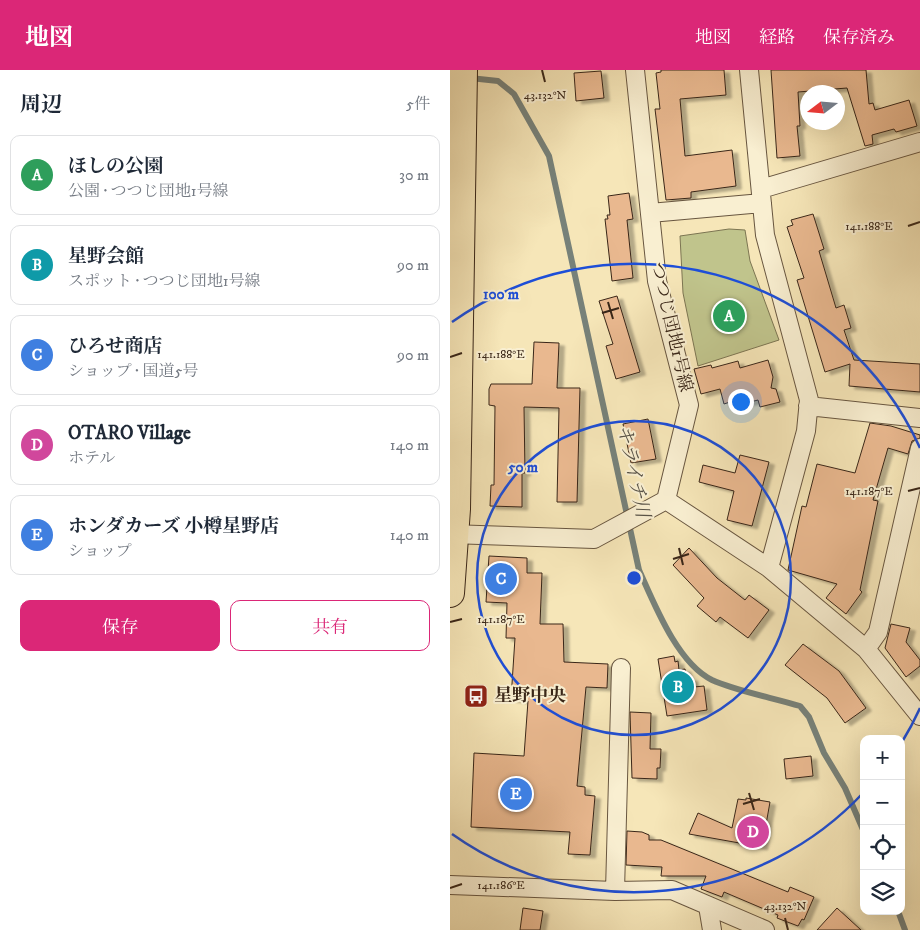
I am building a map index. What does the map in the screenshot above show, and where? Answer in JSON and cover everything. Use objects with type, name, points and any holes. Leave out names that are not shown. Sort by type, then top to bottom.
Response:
[{"type":"highway","points":[[450,593],[453,534],[463,70]]},
{"type":"street","name":"つつじ団地1号線","points":[[635,70],[656,281],[689,405],[666,500]]},
{"type":"street","points":[[749,70],[766,235],[809,400],[806,431],[769,568]]},
{"type":"street","points":[[650,213],[762,196],[920,142]]},
{"type":"street","points":[[808,406],[920,418]]},
{"type":"street","points":[[866,649],[878,632],[920,448]]},
{"type":"street","points":[[453,534],[594,539],[666,500],[769,568],[866,649],[920,716]]},
{"type":"street","points":[[615,891],[621,668]]},
{"type":"street","points":[[450,884],[615,891],[672,890],[765,930]]},
{"type":"street","points":[[708,906],[712,930]]},
{"type":"green space","points":[[729,229],[745,230],[750,261],[779,340],[698,366],[683,293],[680,236]]},
{"type":"building","points":[[661,70],[724,70],[726,95],[680,99],[685,156],[732,150],[736,186],[691,192],[691,198],[666,200],[655,109],[660,109],[656,73],[661,72]]},
{"type":"building","points":[[771,70],[866,70],[869,104],[873,103],[875,110],[909,100],[917,126],[896,132],[894,129],[872,135],[873,144],[865,146],[845,85],[800,85],[800,92],[798,92],[800,126],[797,126],[800,156],[777,158]]},
{"type":"building","points":[[601,71],[604,98],[576,101],[574,73]]},
{"type":"building","points":[[629,193],[633,219],[627,220],[633,278],[612,281],[605,219],[608,219],[607,215],[610,215],[608,196]]},
{"type":"building","points":[[813,214],[824,249],[819,251],[836,308],[844,305],[851,328],[844,330],[854,360],[920,364],[920,392],[849,386],[850,364],[825,372],[797,280],[804,278],[787,227],[793,225],[791,220]]},
{"type":"building","points":[[617,296],[640,372],[616,379],[606,346],[613,344],[599,301]]},
{"type":"building","points":[[534,342],[559,343],[557,388],[580,388],[577,502],[557,502],[559,408],[524,407],[525,473],[522,473],[522,507],[490,506],[491,485],[494,485],[495,406],[489,405],[489,389],[491,384],[532,384]]},
{"type":"building","points":[[768,360],[773,377],[771,388],[776,389],[780,402],[760,407],[758,400],[731,407],[730,402],[724,404],[720,389],[701,394],[694,369],[711,365],[712,368],[738,361],[740,368]]},
{"type":"building","points":[[648,419],[656,459],[631,463],[623,424]]},
{"type":"building","points":[[870,423],[891,426],[920,435],[920,438],[912,441],[908,454],[888,448],[873,500],[878,501],[860,590],[862,592],[846,614],[826,598],[837,584],[788,570],[802,506],[806,507],[817,464],[855,473]]},
{"type":"building","points":[[740,455],[769,462],[752,526],[727,520],[734,491],[699,482],[703,465],[735,473]]},
{"type":"building","points":[[689,548],[717,578],[745,600],[749,595],[769,610],[748,638],[720,617],[716,622],[697,606],[704,598],[673,565]]},
{"type":"building","points":[[489,556],[527,558],[527,573],[542,573],[540,624],[563,624],[564,662],[608,664],[607,688],[586,687],[577,786],[585,787],[585,795],[595,796],[590,855],[568,854],[570,832],[471,827],[474,753],[524,756],[528,701],[511,699],[515,638],[506,638],[507,603],[486,602]]},
{"type":"building","points":[[891,624],[910,628],[906,642],[920,660],[920,666],[906,677],[885,648]]},
{"type":"building","points":[[803,644],[839,671],[866,708],[845,723],[827,698],[785,665]]},
{"type":"building","points":[[674,656],[675,662],[678,661],[679,670],[685,669],[687,679],[692,678],[694,687],[704,686],[707,710],[667,716],[658,659]]},
{"type":"building","points":[[630,712],[651,713],[650,749],[661,749],[660,768],[657,768],[657,779],[632,778]]},
{"type":"building","points":[[811,756],[813,776],[786,779],[784,759]]},
{"type":"building","points":[[746,798],[770,802],[762,847],[689,834],[698,813],[732,828],[738,799],[746,800]]},
{"type":"building","points":[[627,831],[642,832],[649,835],[649,840],[661,840],[788,892],[790,887],[814,897],[804,920],[802,919],[798,926],[777,918],[778,915],[724,892],[722,897],[701,889],[706,876],[661,876],[662,867],[626,865]]},
{"type":"building","points":[[523,908],[543,911],[540,930],[520,930]]},
{"type":"building","points":[[837,908],[861,930],[817,930]]},
{"type":"waterway","name":"キライチ川","points":[[470,78],[498,81],[514,94],[549,156],[639,570],[659,615],[677,646],[699,672],[722,684],[800,706],[809,717],[824,753],[845,788],[861,825]]},
{"type":"waterway","name":"キライチ川","points":[[899,915],[905,930]]},
{"type":"place","name":"ほしの公園","points":[[729,316]]},
{"type":"place","name":"ひろせ商店","points":[[501,579]]},
{"type":"place","name":"星野会館","points":[[678,687]]},
{"type":"place","name":"星野中央","points":[[476,696]]},
{"type":"place","name":"ホンダカーズ 小樽星野店","points":[[516,794]]},
{"type":"place","name":"OTARO Village","points":[[753,832]]}]
